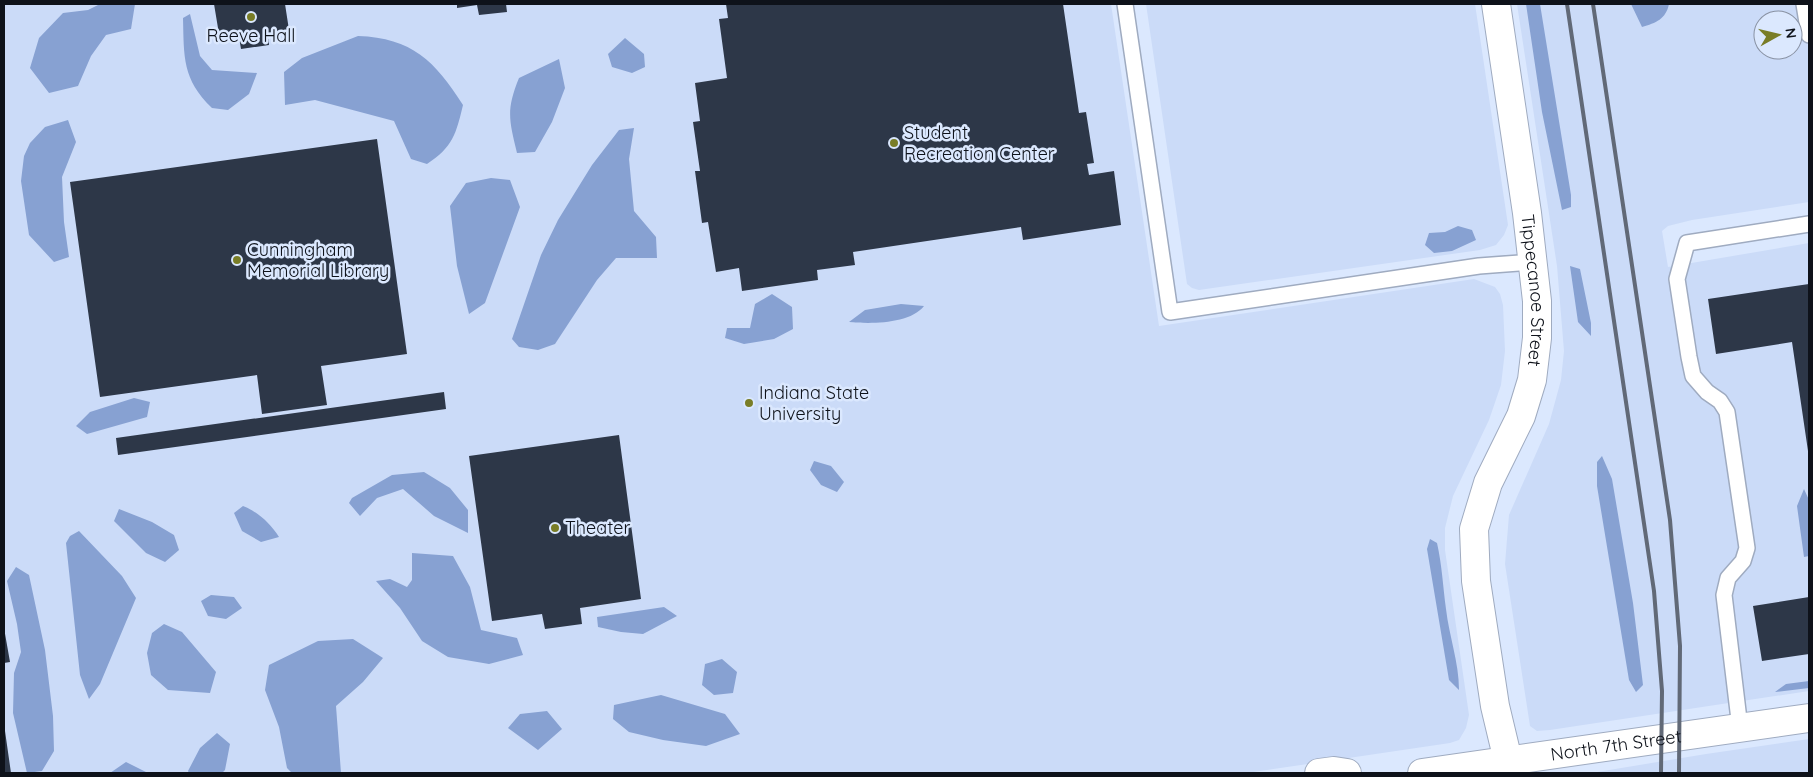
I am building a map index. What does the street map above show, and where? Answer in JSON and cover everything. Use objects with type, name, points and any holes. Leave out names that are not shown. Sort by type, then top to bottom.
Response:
[{"type":"street","name":"Tippecanoe Street","points":[[1496,4],[1528,213],[1537,301],[1537,338],[1532,380],[1521,416],[1488,483],[1474,529],[1476,581],[1495,706],[1510,767]]},
{"type":"street","name":"North 7th Street","points":[[1422,773],[1510,767],[1809,718]]},
{"type":"street","points":[[1320,773],[1334,771],[1347,773]]},
{"type":"lane","points":[[1125,4],[1170,312],[1479,266],[1532,262]]},
{"type":"lane","points":[[1804,4],[1809,35]]},
{"type":"lane","points":[[1740,728],[1724,595],[1728,578],[1743,561],[1747,548],[1727,412],[1720,401],[1707,392],[1694,376],[1689,357],[1677,279],[1687,243],[1809,224]]},
{"type":"shaded area","name":"Indiana State University","points":[[4,4],[1111,4],[1159,326],[1474,279],[1495,287],[1500,294],[1503,305],[1505,351],[1501,385],[1489,420],[1453,496],[1445,528],[1445,550],[1469,715],[1466,728],[1459,740],[1450,743],[1247,773],[4,773]]},
{"type":"shaded area","points":[[100,4],[135,4],[131,29],[106,35],[91,56],[78,86],[49,93],[30,68],[39,38],[63,13],[88,10]]},
{"type":"shaded area","points":[[1146,4],[1475,4],[1508,225],[1504,235],[1496,245],[1480,250],[1199,290],[1192,288],[1187,284]]},
{"type":"shaded area","points":[[1517,4],[1809,4],[1809,202],[1692,220],[1668,226],[1662,231],[1668,267],[1809,243],[1809,691],[1550,730],[1537,731],[1530,726],[1505,564],[1509,515],[1549,424],[1561,380],[1564,351],[1557,266]]},
{"type":"shaded area","points":[[1526,4],[1540,4],[1571,195],[1571,207],[1562,210],[1542,112]]},
{"type":"shaded area","points":[[1631,4],[1669,4],[1668,9],[1660,20],[1642,27]]},
{"type":"shaded area","points":[[190,14],[200,56],[212,70],[257,73],[249,94],[228,110],[212,108],[202,97],[190,77],[185,56],[183,18]]},
{"type":"shaded area","points":[[358,36],[393,41],[408,47],[432,64],[453,89],[463,105],[458,124],[448,146],[427,164],[411,159],[394,121],[315,100],[285,105],[284,72],[302,58]]},
{"type":"shaded area","points":[[625,38],[644,54],[645,67],[632,73],[612,67],[608,54]]},
{"type":"shaded area","points":[[559,59],[565,88],[552,122],[535,152],[517,153],[510,115],[512,99],[519,78]]},
{"type":"shaded area","points":[[68,120],[76,142],[62,177],[64,222],[69,257],[54,262],[29,235],[21,181],[24,156],[30,143],[45,127]]},
{"type":"shaded area","points":[[634,128],[629,159],[634,211],[656,237],[657,258],[616,258],[597,280],[555,344],[538,350],[519,347],[512,339],[541,255],[558,220],[592,165],[619,130]]},
{"type":"shaded area","points":[[491,178],[510,180],[520,207],[485,303],[469,314],[457,266],[450,206],[466,183]]},
{"type":"shaded area","points":[[1458,226],[1472,230],[1476,240],[1452,251],[1434,253],[1425,245],[1429,233],[1445,232]]},
{"type":"shaded area","points":[[1570,266],[1580,269],[1591,323],[1591,336],[1578,322]]},
{"type":"shaded area","points":[[772,294],[792,307],[793,329],[774,339],[744,344],[725,338],[727,328],[750,328],[755,304]]},
{"type":"shaded area","points":[[901,304],[924,306],[918,312],[900,320],[879,323],[849,322],[865,310]]},
{"type":"shaded area","points":[[134,398],[150,402],[147,417],[87,434],[76,426],[90,412]]},
{"type":"shaded area","points":[[1602,456],[1612,479],[1633,603],[1643,685],[1636,692],[1629,680],[1597,486],[1597,462]]},
{"type":"shaded area","points":[[814,461],[831,466],[844,482],[837,492],[821,485],[810,470]]},
{"type":"shaded area","points":[[424,472],[450,488],[468,510],[468,533],[434,516],[403,489],[377,498],[360,516],[349,503],[352,498],[392,475]]},
{"type":"shaded area","points":[[1804,489],[1809,500],[1809,556],[1804,557],[1797,506]]},
{"type":"shaded area","points":[[243,506],[263,518],[279,537],[261,542],[242,531],[234,513]]},
{"type":"shaded area","points":[[119,509],[152,522],[174,535],[179,550],[165,562],[146,553],[114,521]]},
{"type":"shaded area","points":[[79,531],[122,576],[136,598],[100,684],[89,699],[80,675],[66,543],[70,536]]},
{"type":"shaded area","points":[[1430,539],[1437,543],[1439,551],[1447,619],[1457,669],[1459,690],[1449,680],[1427,549]]},
{"type":"shaded area","points":[[412,553],[453,556],[470,587],[481,630],[517,638],[523,655],[489,664],[448,657],[422,641],[400,608],[376,581],[390,579],[407,587],[412,580]]},
{"type":"shaded area","points":[[16,567],[29,575],[45,650],[53,716],[54,751],[42,771],[27,773],[13,713],[14,673],[21,652],[7,581]]},
{"type":"shaded area","points":[[211,595],[234,597],[242,608],[226,619],[208,616],[201,601]]},
{"type":"shaded area","points":[[664,607],[677,616],[643,634],[598,627],[597,617]]},
{"type":"shaded area","points":[[164,624],[182,632],[216,672],[210,693],[168,690],[151,675],[147,653],[152,633]]},
{"type":"shaded area","points":[[353,639],[383,658],[363,682],[336,706],[341,773],[292,773],[287,768],[279,727],[265,690],[269,665],[318,641]]},
{"type":"shaded area","points":[[722,659],[737,672],[733,693],[714,695],[702,685],[705,664]]},
{"type":"shaded area","points":[[1809,681],[1809,688],[1775,692],[1786,684]]},
{"type":"shaded area","points":[[661,695],[725,714],[740,734],[706,746],[663,740],[629,732],[613,719],[614,705]]},
{"type":"shaded area","points":[[547,711],[562,729],[538,750],[508,728],[520,714]]},
{"type":"shaded area","points":[[217,733],[230,744],[225,770],[222,773],[189,773],[188,771],[200,748]]},
{"type":"shaded area","points":[[1809,739],[1809,773],[1591,773],[1706,754]]},
{"type":"shaded area","points":[[126,762],[148,773],[110,773]]},
{"type":"building","name":"Reeve Hall","points":[[214,4],[285,4],[289,30],[268,33],[269,45],[241,49],[239,37],[220,40]]},
{"type":"building","points":[[457,4],[506,4],[507,12],[479,15],[477,5],[457,8]]},
{"type":"building","name":"Student Recreation Center","points":[[726,4],[1063,4],[1079,113],[1086,112],[1094,163],[1087,164],[1089,175],[1114,171],[1121,225],[1023,240],[1021,227],[853,252],[855,265],[817,270],[818,280],[742,291],[739,268],[716,272],[708,222],[702,223],[695,171],[700,171],[693,122],[700,121],[695,83],[727,78],[719,19],[728,18]]},
{"type":"building","name":"Cunningham Memorial Library","points":[[377,139],[407,354],[321,366],[327,405],[262,414],[257,375],[100,397],[70,182]]},
{"type":"building","points":[[1809,284],[1808,451],[1792,342],[1716,354],[1708,299]]},
{"type":"building","points":[[444,392],[446,409],[118,455],[116,438]]},
{"type":"building","name":"Theater","points":[[619,435],[641,599],[580,608],[582,624],[545,629],[542,614],[492,621],[469,456]]},
{"type":"building","points":[[1809,597],[1809,654],[1762,661],[1753,606]]},
{"type":"building","points":[[4,628],[10,662],[4,663]]},
{"type":"building","points":[[5,731],[11,773],[4,773]]},
{"type":"railway","points":[[1567,4],[1654,591],[1662,691],[1661,773]]},
{"type":"railway","points":[[1593,4],[1670,520],[1680,646],[1679,773]]},
{"type":"place","name":"Reeve Hall","points":[[251,17]]},
{"type":"place","name":"Student Recreation Center","points":[[894,143]]},
{"type":"place","name":"Cunningham Memorial Library","points":[[237,260]]},
{"type":"place","name":"Indiana State University","points":[[749,403]]},
{"type":"place","name":"Theater","points":[[555,528]]}]
